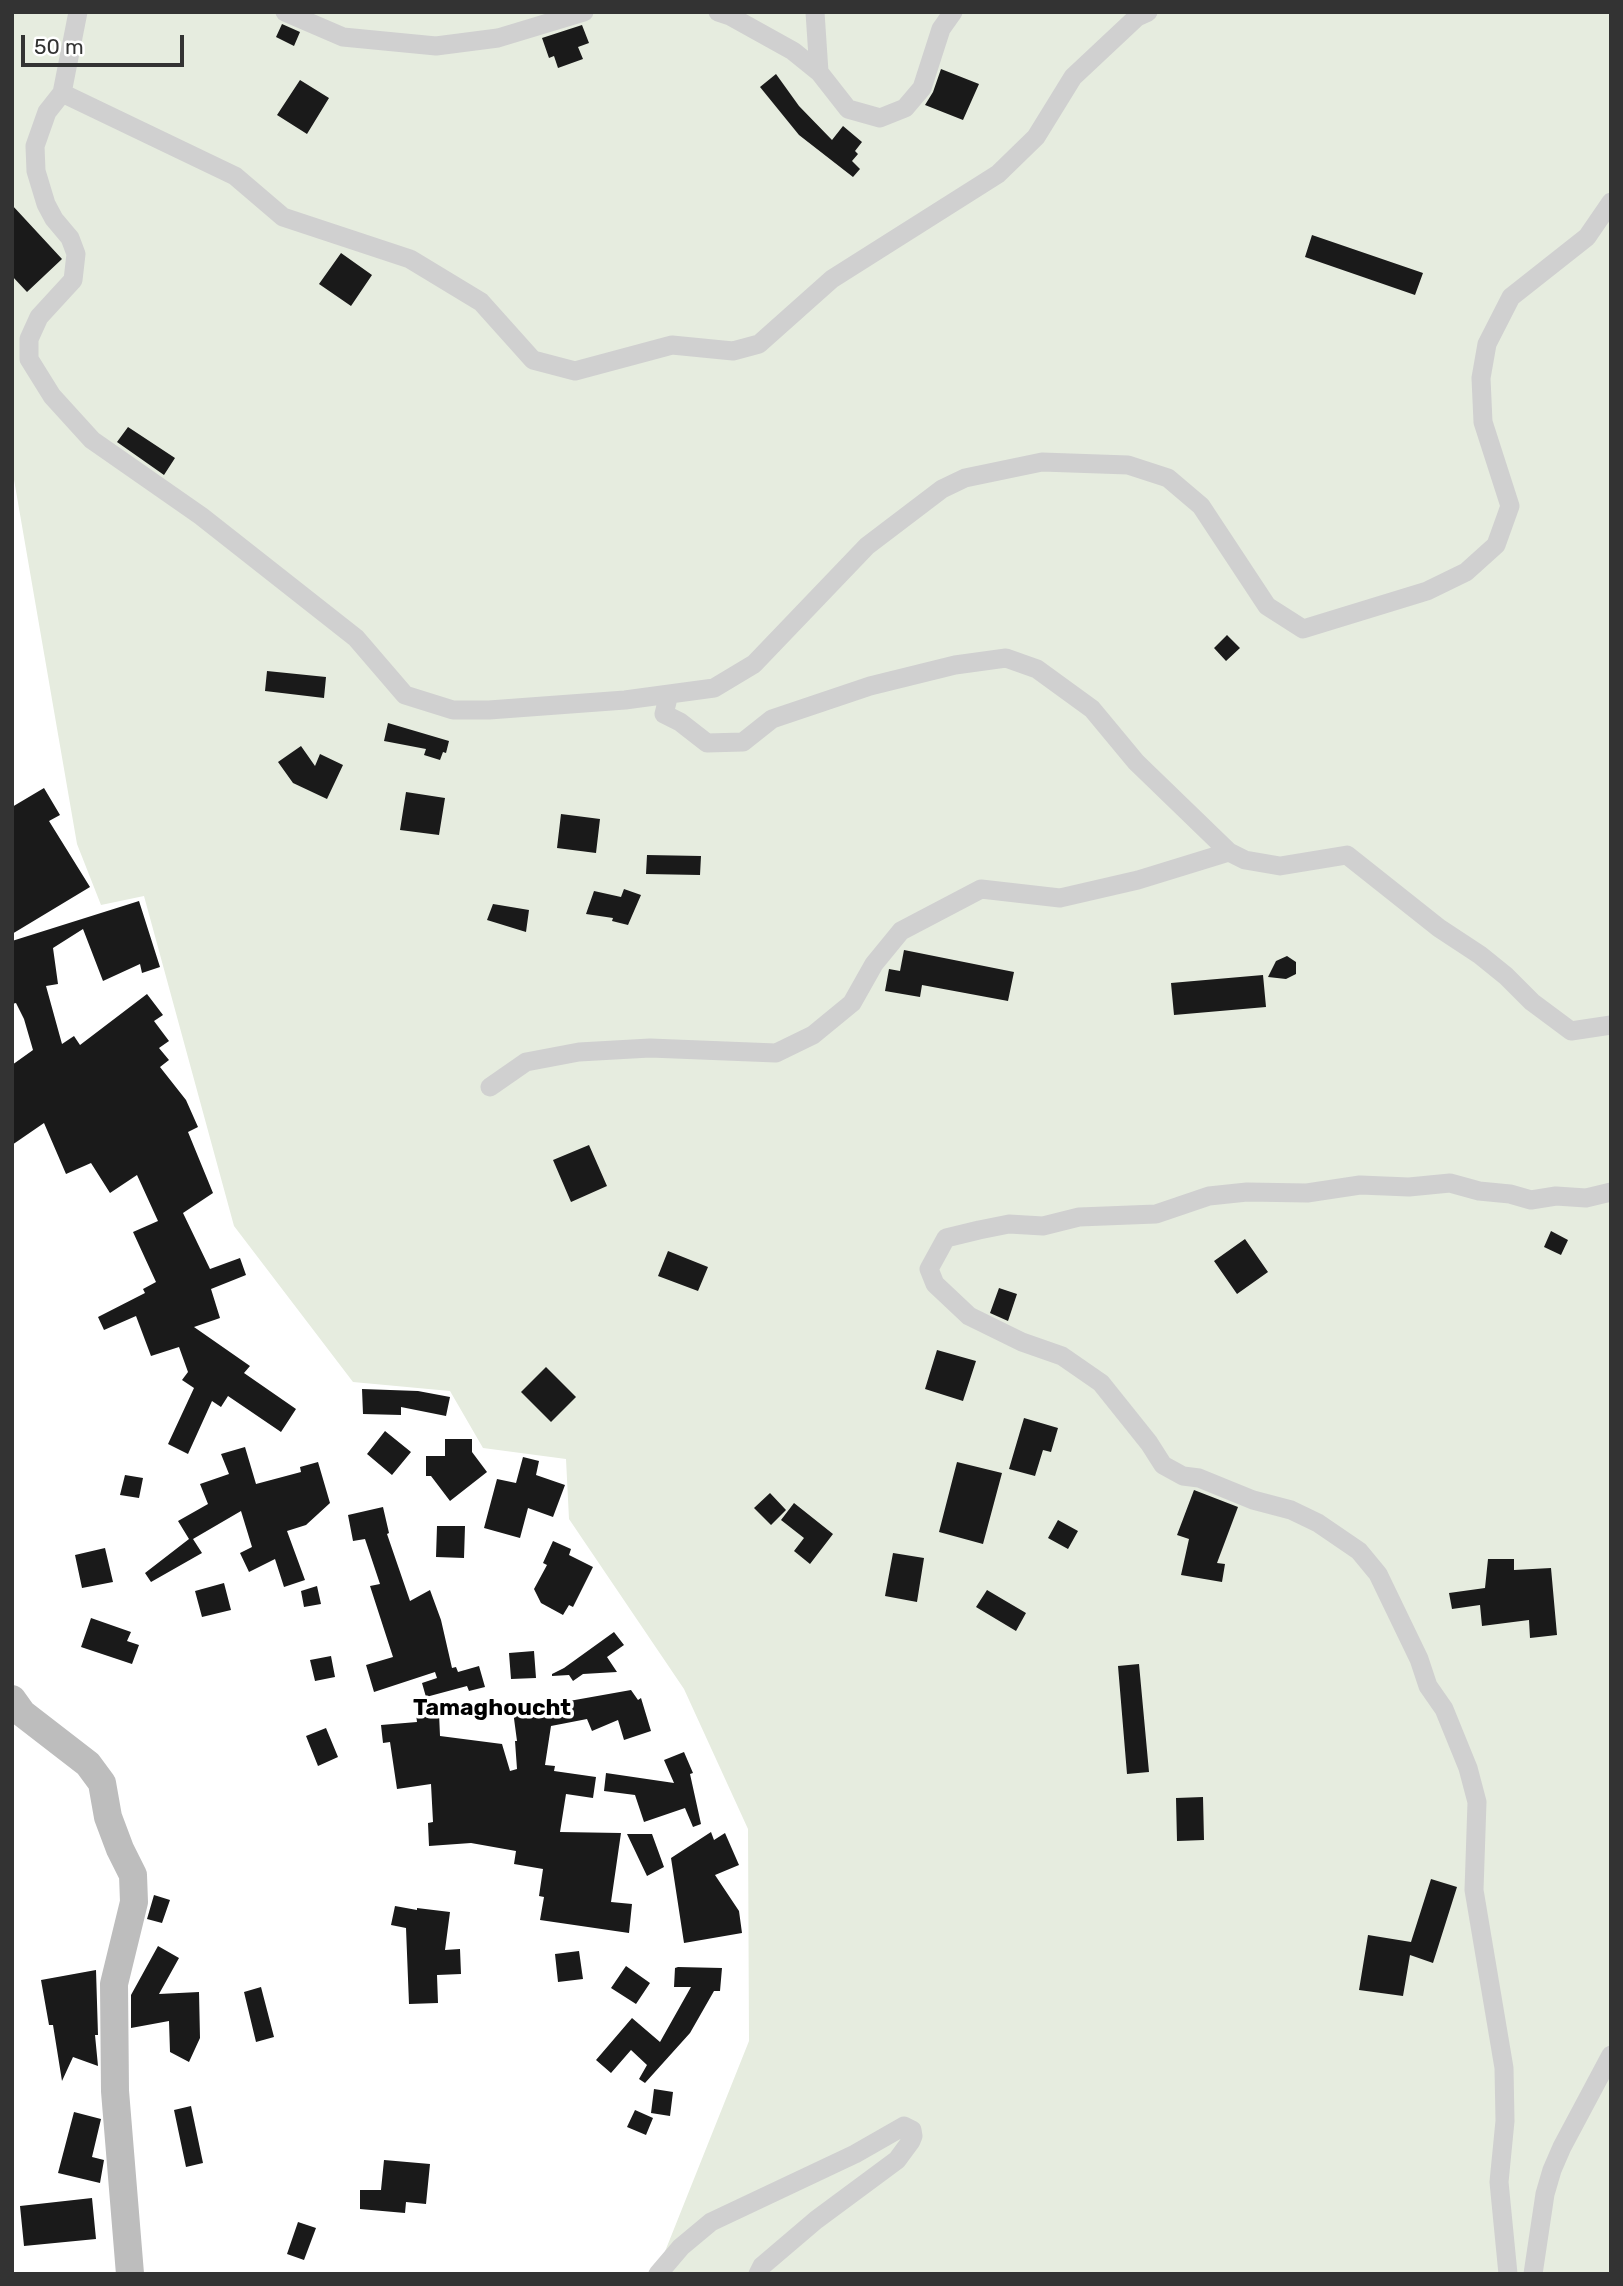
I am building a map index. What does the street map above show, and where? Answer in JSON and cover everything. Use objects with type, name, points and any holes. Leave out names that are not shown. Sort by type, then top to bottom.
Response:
[{"type":"street","points":[[78,12],[62,93],[47,112],[35,146],[36,171],[46,204],[54,219],[71,239],[76,254],[73,280],[39,317],[29,338],[29,359],[52,396],[92,440],[201,516],[356,638],[405,695],[453,710],[625,700],[714,688],[754,664],[867,547],[942,489],[965,478],[1042,462],[1128,465],[1168,478],[1201,506],[1267,606],[1303,629],[1427,591],[1466,572],[1496,545],[1510,506],[1483,422],[1481,378],[1488,344],[1511,297],[1587,237],[1611,202]]},
{"type":"street","points":[[285,12],[344,37],[436,46],[498,38],[584,12]]},
{"type":"street","points":[[718,12],[793,51],[819,72],[848,109],[880,118],[905,108],[922,88],[941,29],[953,12]]},
{"type":"street","points":[[815,12],[819,72]]},
{"type":"street","points":[[62,93],[235,176],[283,217],[410,259],[481,302],[533,360],[575,371],[672,345],[733,351],[759,344],[832,279],[998,174],[1036,137],[1073,77],[1137,17],[1148,12]]},
{"type":"street","points":[[669,694],[664,714],[680,722],[707,743],[743,741],[772,719],[870,686],[955,665],[1006,658],[1037,669],[1092,709],[1136,762],[1229,852],[1245,860],[1280,866],[1347,855],[1438,928],[1480,955],[1532,1002],[1571,1031],[1611,1025]]},
{"type":"street","points":[[489,1087],[526,1062],[579,1052],[650,1048],[776,1053],[813,1035],[852,1003],[874,964],[901,931],[981,889],[1060,898],[1138,880],[1229,852]]},
{"type":"street","points":[[1508,2274],[1499,2182],[1505,2121],[1504,2068],[1474,1890],[1478,1802],[1449,1721],[1428,1686],[1419,1659],[1378,1574],[1359,1551],[1318,1523],[1291,1510],[1253,1500],[1199,1478],[1182,1476],[1163,1465],[1149,1443],[1101,1383],[1062,1356],[1022,1342],[969,1316],[935,1284],[929,1269],[946,1238],[1009,1224],[1043,1226],[1079,1217],[1156,1214],[1209,1196],[1247,1192],[1307,1193],[1360,1185],[1409,1187],[1450,1183],[1479,1192],[1510,1194],[1531,1200],[1556,1196],[1586,1198],[1611,1192]]},
{"type":"street","points":[[12,1699],[22,1713],[88,1764],[102,1783],[108,1817],[133,1875],[134,1902],[114,1984],[115,2091],[130,2274]]},
{"type":"street","points":[[1533,2274],[1545,2194],[1552,2170],[1611,2055]]},
{"type":"street","points":[[658,2274],[681,2247],[711,2222],[855,2154],[904,2126],[912,2130],[911,2141],[897,2160],[816,2220],[762,2266],[758,2274]]},
{"type":"shaded area","points":[[12,12],[1611,12],[1611,2274],[656,2274],[749,2041],[748,1829],[684,1689],[569,1519],[566,1459],[483,1448],[450,1391],[353,1382],[234,1226],[144,896],[101,905],[77,844],[12,468]]},
{"type":"building","points":[[282,24],[300,32],[294,46],[276,37]]},
{"type":"building","points":[[582,25],[589,43],[578,47],[583,59],[558,68],[554,56],[549,58],[542,38]]},
{"type":"building","points":[[941,69],[979,84],[963,120],[925,105]]},
{"type":"building","points":[[776,74],[799,106],[832,140],[843,126],[862,142],[852,161],[860,169],[853,177],[799,135],[760,87]]},
{"type":"building","points":[[300,80],[329,98],[307,134],[277,115]]},
{"type":"building","points":[[12,205],[62,259],[27,292],[12,276]]},
{"type":"building","points":[[1312,235],[1423,273],[1415,295],[1305,257]]},
{"type":"building","points":[[341,253],[372,275],[351,306],[319,284]]},
{"type":"building","points":[[128,427],[175,458],[164,475],[117,442]]},
{"type":"building","points":[[1227,635],[1240,648],[1226,661],[1214,648]]},
{"type":"building","points":[[267,671],[326,677],[324,698],[265,691]]},
{"type":"building","points":[[388,723],[449,741],[446,753],[443,752],[440,760],[424,755],[426,749],[384,741]]},
{"type":"building","points":[[301,746],[315,766],[320,754],[343,765],[327,799],[293,783],[278,762]]},
{"type":"building","points":[[44,788],[60,815],[49,821],[90,887],[12,934],[12,807]]},
{"type":"building","points":[[406,792],[445,798],[439,835],[400,830]]},
{"type":"building","points":[[561,814],[600,819],[596,853],[557,848]]},
{"type":"building","points":[[647,855],[701,856],[700,875],[646,874]]},
{"type":"building","points":[[624,889],[641,895],[628,925],[612,921],[613,918],[586,914],[594,891],[621,897]]},
{"type":"building","points":[[139,901],[160,967],[142,973],[140,964],[103,981],[83,929],[53,948],[58,984],[46,986],[62,1044],[74,1036],[80,1045],[147,994],[163,1015],[154,1021],[169,1041],[159,1048],[169,1060],[160,1067],[186,1100],[198,1127],[188,1132],[213,1193],[183,1213],[210,1269],[240,1258],[246,1275],[211,1289],[220,1318],[194,1327],[250,1366],[244,1373],[296,1409],[281,1432],[228,1396],[221,1407],[212,1401],[188,1454],[168,1444],[194,1388],[182,1380],[188,1372],[179,1347],[151,1356],[136,1316],[104,1330],[98,1317],[145,1293],[143,1289],[156,1282],[133,1232],[158,1221],[137,1175],[110,1193],[91,1163],[66,1174],[44,1123],[12,1145],[12,1065],[33,1050],[24,1019],[16,1003],[12,1004],[12,941]]},
{"type":"building","points":[[493,904],[529,910],[526,932],[487,920]]},
{"type":"building","points":[[904,950],[1014,972],[1008,1001],[922,985],[920,997],[885,991],[889,969],[900,971]]},
{"type":"building","points":[[1287,956],[1296,962],[1296,974],[1286,979],[1268,977],[1276,961]]},
{"type":"building","points":[[1263,975],[1266,1007],[1174,1015],[1171,983]]},
{"type":"building","points":[[589,1145],[607,1186],[571,1202],[553,1160]]},
{"type":"building","points":[[1551,1231],[1568,1240],[1561,1255],[1544,1247]]},
{"type":"building","points":[[1245,1239],[1268,1272],[1237,1294],[1214,1261]]},
{"type":"building","points":[[668,1251],[708,1267],[698,1291],[658,1276]]},
{"type":"building","points":[[999,1288],[1017,1294],[1008,1321],[990,1313]]},
{"type":"building","points":[[937,1350],[976,1361],[963,1401],[925,1389]]},
{"type":"building","points":[[546,1367],[576,1397],[551,1422],[521,1392]]},
{"type":"building","points":[[362,1389],[418,1391],[450,1397],[446,1416],[401,1407],[401,1415],[363,1414]]},
{"type":"building","points":[[1024,1418],[1058,1428],[1051,1452],[1043,1450],[1035,1476],[1009,1469]]},
{"type":"building","points":[[385,1431],[411,1452],[392,1475],[367,1454]]},
{"type":"building","points":[[445,1439],[472,1439],[472,1452],[487,1472],[450,1501],[431,1476],[426,1476],[426,1456],[445,1456]]},
{"type":"building","points":[[245,1447],[256,1484],[301,1472],[300,1467],[318,1462],[330,1503],[306,1525],[287,1531],[305,1580],[284,1587],[275,1559],[249,1572],[240,1553],[252,1547],[241,1511],[193,1539],[202,1553],[151,1582],[145,1573],[189,1539],[178,1521],[208,1504],[200,1484],[229,1474],[221,1454]]},
{"type":"building","points":[[523,1457],[539,1461],[536,1475],[565,1485],[553,1517],[528,1508],[520,1538],[484,1528],[497,1479],[516,1483]]},
{"type":"building","points":[[957,1462],[1002,1473],[983,1544],[939,1532]]},
{"type":"building","points":[[125,1475],[143,1478],[139,1498],[120,1495]]},
{"type":"building","points":[[1194,1490],[1238,1507],[1217,1563],[1225,1564],[1222,1582],[1181,1575],[1189,1539],[1177,1535]]},
{"type":"building","points":[[770,1493],[786,1510],[771,1525],[754,1508]]},
{"type":"building","points":[[794,1503],[833,1534],[810,1564],[794,1551],[804,1538],[781,1520]]},
{"type":"building","points":[[383,1507],[389,1533],[387,1534],[410,1601],[430,1590],[441,1620],[452,1668],[456,1667],[458,1672],[479,1666],[485,1687],[469,1691],[467,1686],[426,1697],[422,1683],[437,1678],[435,1672],[374,1692],[366,1665],[393,1657],[370,1586],[380,1584],[365,1539],[353,1541],[348,1515]]},
{"type":"building","points":[[1058,1520],[1078,1531],[1068,1549],[1048,1538]]},
{"type":"building","points":[[437,1526],[465,1526],[464,1558],[436,1557]]},
{"type":"building","points":[[553,1541],[571,1549],[569,1555],[593,1567],[573,1607],[569,1605],[563,1615],[541,1603],[534,1589],[547,1565],[543,1563]]},
{"type":"building","points":[[105,1548],[113,1582],[82,1588],[75,1555]]},
{"type":"building","points":[[893,1553],[924,1558],[917,1602],[885,1596]]},
{"type":"building","points":[[1488,1559],[1514,1559],[1514,1570],[1551,1568],[1557,1635],[1530,1638],[1529,1620],[1482,1626],[1480,1605],[1452,1609],[1449,1593],[1485,1588]]},
{"type":"building","points":[[224,1583],[231,1610],[202,1617],[195,1591]]},
{"type":"building","points":[[317,1586],[321,1604],[304,1607],[301,1591]]},
{"type":"building","points":[[987,1590],[1026,1613],[1016,1631],[976,1607]]},
{"type":"building","points":[[91,1618],[131,1632],[127,1641],[139,1645],[132,1664],[81,1647]]},
{"type":"building","points":[[614,1632],[624,1645],[607,1657],[617,1672],[583,1674],[573,1681],[569,1675],[552,1676],[552,1674]]},
{"type":"building","points":[[534,1651],[536,1678],[511,1679],[509,1653]]},
{"type":"building","points":[[331,1656],[335,1677],[315,1681],[310,1660]]},
{"type":"building","points":[[1139,1664],[1149,1772],[1127,1774],[1118,1666]]},
{"type":"building","points":[[631,1690],[638,1700],[641,1698],[651,1731],[624,1740],[618,1720],[592,1731],[587,1719],[551,1726],[545,1765],[555,1766],[554,1771],[596,1777],[593,1798],[566,1794],[560,1832],[621,1833],[611,1902],[632,1904],[629,1933],[540,1920],[544,1897],[539,1896],[543,1869],[514,1864],[516,1851],[471,1843],[429,1846],[428,1823],[433,1822],[431,1784],[397,1789],[390,1742],[383,1743],[381,1725],[417,1722],[416,1714],[439,1713],[440,1736],[502,1744],[510,1771],[517,1769],[513,1711]]},
{"type":"building","points":[[326,1728],[338,1757],[318,1766],[306,1736]]},
{"type":"building","points":[[684,1752],[693,1773],[690,1774],[701,1824],[693,1827],[685,1808],[644,1822],[635,1795],[604,1791],[606,1773],[674,1783],[664,1760]]},
{"type":"building","points":[[1203,1797],[1204,1840],[1177,1841],[1176,1798]]},
{"type":"building","points":[[711,1832],[714,1840],[725,1833],[739,1865],[715,1875],[739,1911],[742,1933],[684,1943],[671,1858]]},
{"type":"building","points":[[627,1834],[652,1834],[664,1867],[647,1876]]},
{"type":"building","points":[[1431,1879],[1457,1887],[1433,1963],[1410,1955],[1403,1996],[1359,1990],[1368,1935],[1411,1942]]},
{"type":"building","points":[[154,1895],[170,1900],[162,1923],[147,1919]]},
{"type":"building","points":[[395,1906],[450,1912],[445,1950],[460,1949],[461,1974],[437,1975],[438,2003],[409,2004],[406,1928],[391,1925]]},
{"type":"building","points":[[158,1946],[179,1958],[159,1994],[199,1992],[200,2038],[189,2062],[170,2052],[169,2021],[131,2028],[131,1995]]},
{"type":"building","points":[[579,1951],[583,1979],[558,1982],[555,1954]]},
{"type":"building","points":[[626,1966],[650,1983],[636,2004],[611,1988]]},
{"type":"building","points":[[675,1968],[722,1968],[720,1991],[714,1991],[690,2033],[645,2083],[639,2079],[647,2065],[631,2050],[611,2073],[596,2060],[632,2018],[660,2042],[691,1987],[674,1987]]},
{"type":"building","points":[[96,1970],[98,2035],[95,2035],[98,2066],[73,2057],[62,2081],[53,2025],[49,2025],[41,1980]]},
{"type":"building","points":[[261,1987],[274,2037],[256,2042],[244,1992]]},
{"type":"building","points":[[654,2089],[673,2092],[670,2116],[651,2113]]},
{"type":"building","points":[[191,2106],[203,2163],[186,2167],[174,2110]]},
{"type":"building","points":[[635,2110],[653,2118],[646,2135],[627,2127]]},
{"type":"building","points":[[74,2112],[101,2119],[92,2157],[104,2160],[100,2183],[58,2173]]},
{"type":"building","points":[[384,2160],[430,2164],[426,2204],[406,2202],[405,2213],[360,2209],[360,2190],[381,2190]]},
{"type":"building","points":[[92,2198],[96,2239],[24,2246],[20,2206]]},
{"type":"building","points":[[298,2222],[316,2228],[304,2260],[287,2254]]},
{"type":"district","name":"Tamaghoucht","points":[[492,1708]]}]
